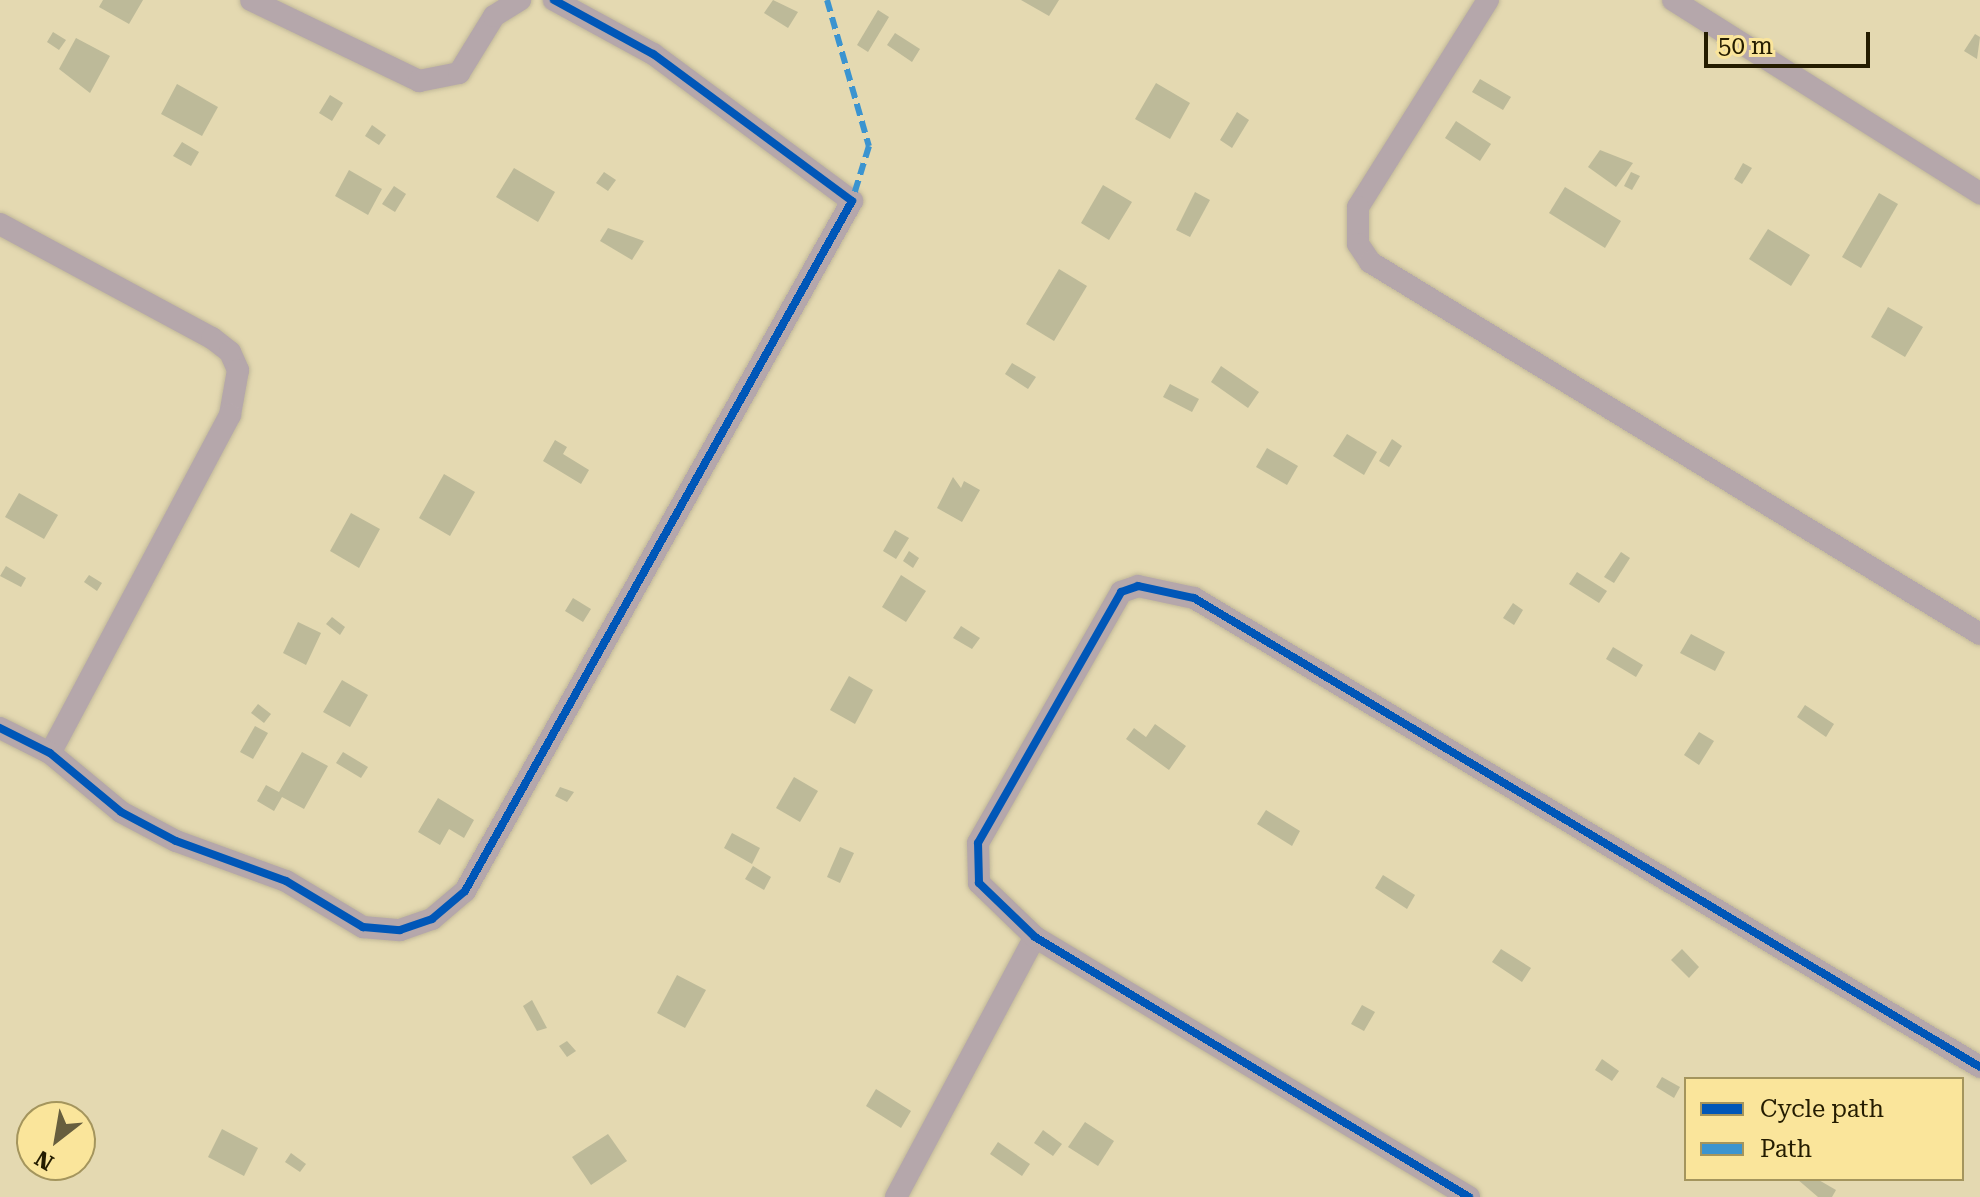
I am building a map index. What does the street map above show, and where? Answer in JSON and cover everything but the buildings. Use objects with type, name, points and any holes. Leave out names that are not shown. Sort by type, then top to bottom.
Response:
[{"type":"street","points":[[251,0],[419,81],[459,73],[494,16],[520,0]]},
{"type":"street","points":[[0,728],[50,753],[121,812],[176,841],[286,881],[363,927],[400,930],[432,919],[482,866],[776,327],[852,201],[653,54],[554,0]]},
{"type":"street","points":[[1488,0],[1358,207],[1358,244],[1370,262],[1980,634]]},
{"type":"street","points":[[1673,0],[1980,193]]},
{"type":"street","points":[[0,224],[212,338],[230,352],[238,370],[230,415],[50,753]]},
{"type":"street","points":[[1469,1197],[1035,937],[979,883],[978,843],[1108,608],[1121,592],[1138,586],[1165,589],[1194,598],[1980,1067]]},
{"type":"street","points":[[896,1197],[1035,937]]},
{"type":"marked path","points":[[827,0],[869,146],[852,201]]},
{"type":"cycle path","points":[[0,728],[50,753],[121,812],[176,841],[286,881],[363,927],[400,930],[432,919],[465,891],[852,201],[653,54],[554,0]]},
{"type":"cycle path","points":[[1469,1197],[1035,937],[979,883],[978,843],[1121,592],[1138,586],[1194,598],[1980,1067]]}]
